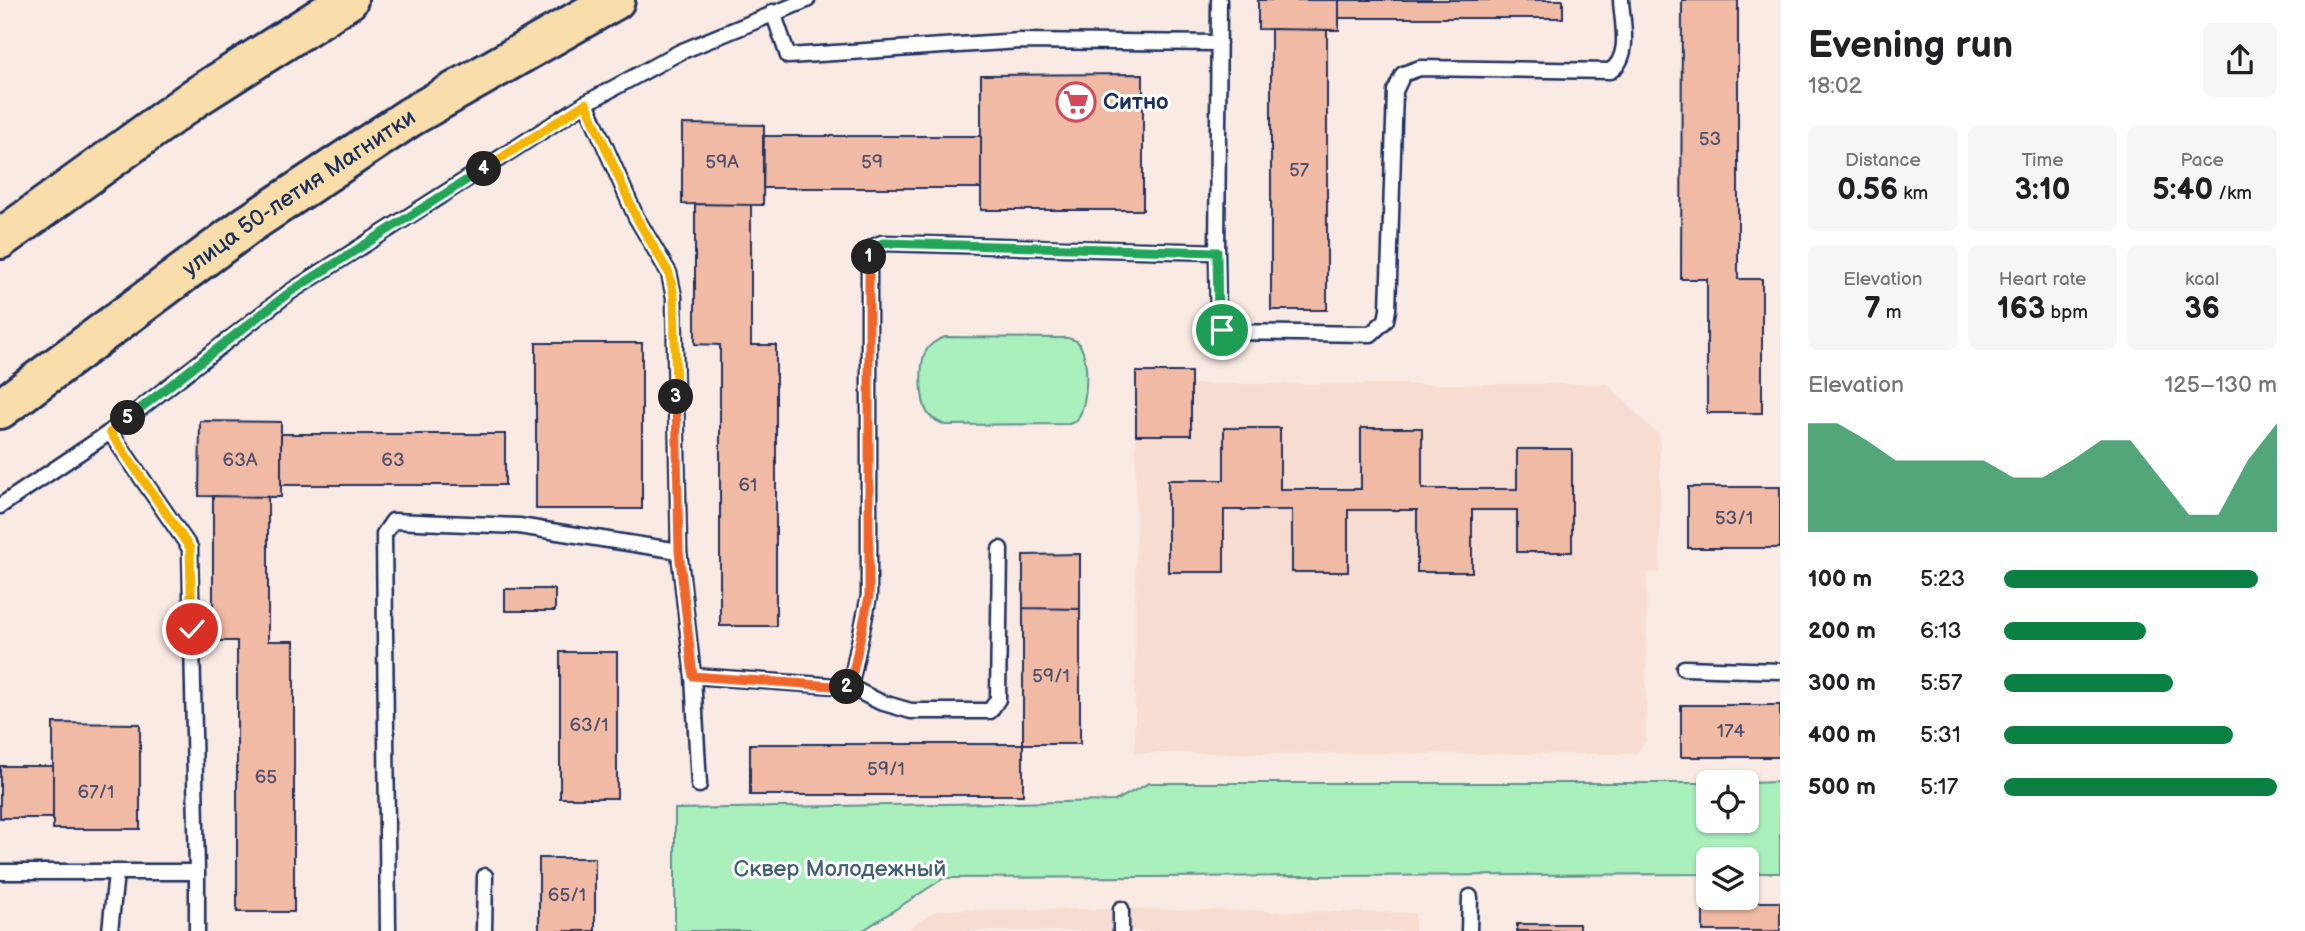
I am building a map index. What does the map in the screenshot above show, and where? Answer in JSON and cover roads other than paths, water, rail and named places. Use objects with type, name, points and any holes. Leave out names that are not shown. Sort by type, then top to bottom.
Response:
[{"type":"main road","points":[[0,239],[196,97],[348,0]]},
{"type":"main road","name":"улица 50-летия Магнитки","points":[[0,409],[249,224],[410,117],[615,0]]},
{"type":"lane","points":[[0,506],[110,432],[290,292],[586,103],[680,52],[807,0]]},
{"type":"lane","points":[[1220,0],[1218,320],[1226,332],[1361,335],[1380,328],[1388,310],[1395,91],[1403,74],[1420,68],[1610,71],[1622,60],[1621,0]]},
{"type":"lane","points":[[773,12],[788,56],[1020,41],[1219,43]]},
{"type":"lane","points":[[586,103],[636,217],[669,273],[674,296],[679,551],[693,676],[699,785]]},
{"type":"lane","points":[[850,687],[869,596],[869,256],[873,247],[883,243],[1217,252]]},
{"type":"lane","points":[[110,432],[190,548],[197,931]]},
{"type":"lane","points":[[388,931],[384,534],[388,524],[398,521],[519,526],[679,551]]},
{"type":"lane","points":[[693,676],[850,687],[880,702],[911,711],[985,712],[994,708],[998,699],[1000,549]]},
{"type":"lane","points":[[1684,668],[1780,671]]},
{"type":"lane","points":[[0,872],[197,872]]},
{"type":"lane","points":[[110,931],[116,873]]},
{"type":"lane","points":[[484,931],[485,876]]},
{"type":"lane","points":[[1469,931],[1470,897]]},
{"type":"lane","points":[[1121,909],[1121,931]]},
{"type":"place","name":"Ситно","points":[[1076,102]]},
{"type":"park label","name":"Сквер Молодежный","points":[[840,869]]}]
